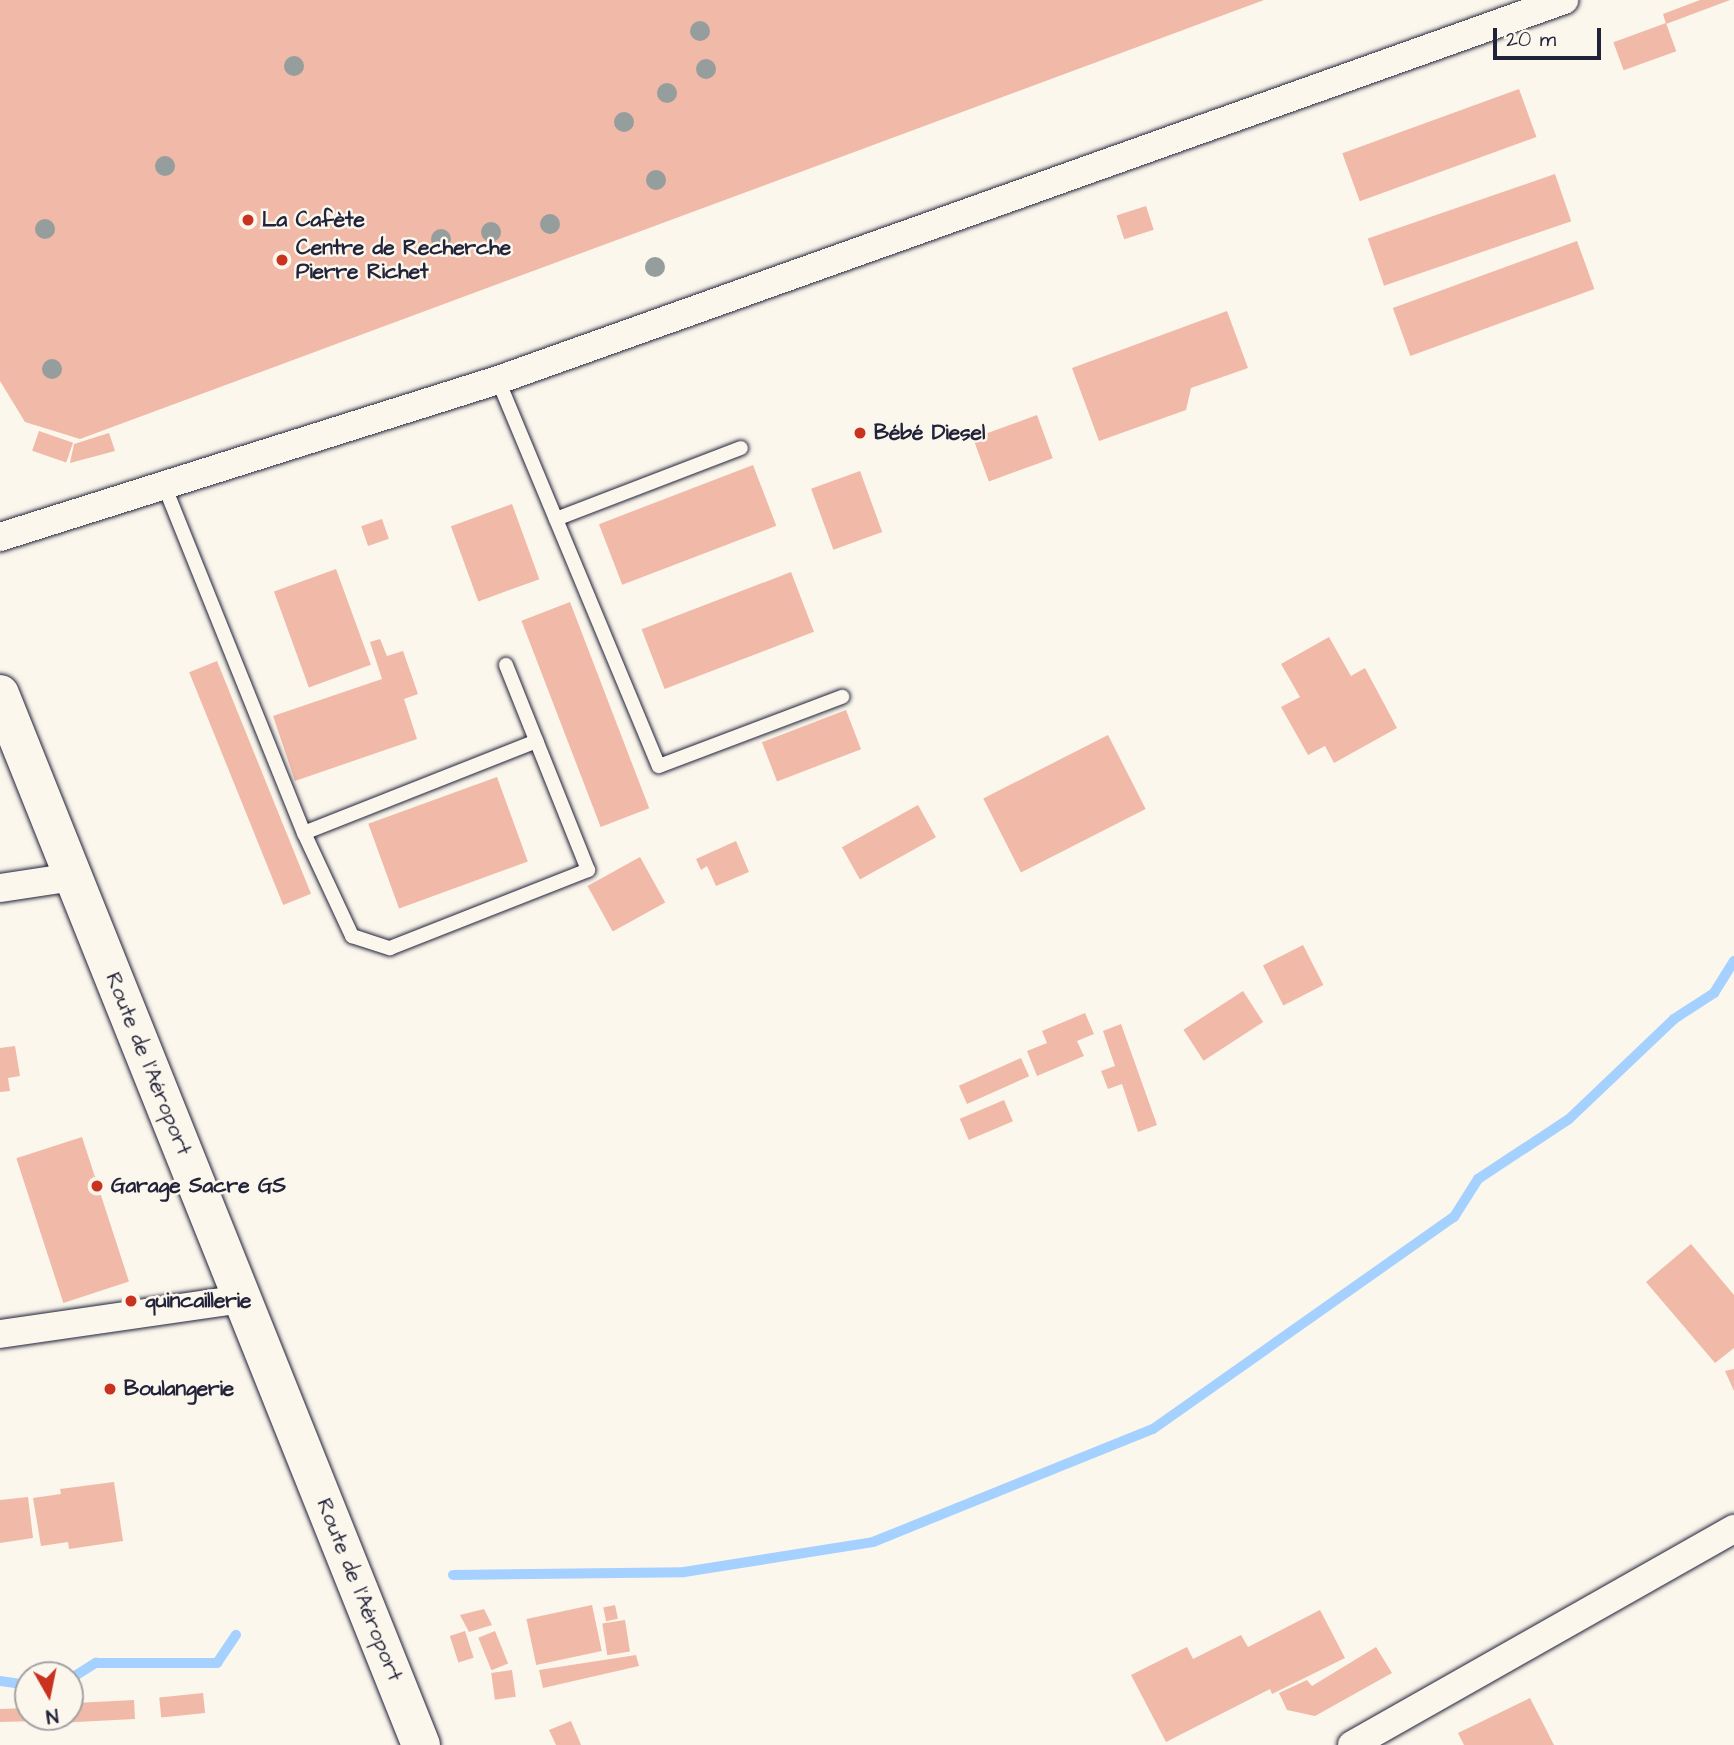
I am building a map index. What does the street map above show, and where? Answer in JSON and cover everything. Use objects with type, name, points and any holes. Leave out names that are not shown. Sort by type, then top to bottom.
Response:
[{"type":"main road","name":"Route de l'Aéroport","points":[[0,694],[421,1745]]},
{"type":"street","points":[[0,537],[498,380],[1564,0]]},
{"type":"street","points":[[0,888],[74,877]]},
{"type":"street","points":[[0,1334],[242,1298]]},
{"type":"street","points":[[1352,1745],[1734,1528]]},
{"type":"lane","points":[[498,380],[659,766],[842,697]]},
{"type":"lane","points":[[556,519],[741,448]]},
{"type":"lane","points":[[164,485],[304,833],[352,936],[390,948],[588,870],[506,666]]},
{"type":"lane","points":[[304,833],[536,741]]},
{"type":"building","name":"Centre de Recherche Pierre Richet","points":[[0,0],[1264,0],[80,439],[25,422],[0,381]]},
{"type":"building","points":[[1700,0],[1730,0],[1666,24],[1663,14]]},
{"type":"building","points":[[1666,23],[1676,51],[1624,70],[1613,42]]},
{"type":"building","points":[[1519,89],[1536,137],[1360,201],[1342,153]]},
{"type":"building","points":[[1555,174],[1571,221],[1384,286],[1368,238]]},
{"type":"building","points":[[1146,206],[1154,230],[1124,239],[1117,216]]},
{"type":"building","points":[[1577,241],[1594,289],[1410,356],[1393,308]]},
{"type":"building","points":[[1227,311],[1248,368],[1191,388],[1186,410],[1099,441],[1072,368]]},
{"type":"building","points":[[1037,415],[1053,458],[989,481],[973,438]]},
{"type":"building","points":[[39,431],[73,443],[66,463],[32,451]]},
{"type":"building","points":[[109,433],[115,451],[70,463],[74,444]]},
{"type":"building","points":[[753,465],[776,526],[622,585],[599,524]]},
{"type":"building","points":[[860,471],[882,532],[833,550],[811,489]]},
{"type":"building","points":[[512,504],[539,579],[478,601],[451,526]]},
{"type":"building","points":[[382,519],[389,539],[368,546],[361,526]]},
{"type":"building","points":[[336,569],[371,665],[309,687],[274,592]]},
{"type":"building","points":[[791,572],[814,632],[665,689],[642,629]]},
{"type":"building","points":[[570,602],[649,808],[601,827],[521,621]]},
{"type":"building","points":[[1329,637],[1351,676],[1365,668],[1397,728],[1334,763],[1325,746],[1308,755],[1281,707],[1300,697],[1281,664]]},
{"type":"building","points":[[380,639],[387,656],[403,651],[418,694],[404,699],[417,739],[295,781],[273,716],[382,679],[370,642]]},
{"type":"building","points":[[217,661],[311,894],[283,905],[189,672]]},
{"type":"building","points":[[846,710],[861,749],[777,781],[762,742]]},
{"type":"building","points":[[1108,735],[1146,809],[1021,873],[983,799]]},
{"type":"building","points":[[497,777],[528,862],[399,908],[368,824]]},
{"type":"building","points":[[918,805],[936,837],[860,880],[842,847]]},
{"type":"building","points":[[736,841],[749,872],[716,886],[707,866],[701,870],[696,859]]},
{"type":"building","points":[[640,857],[665,902],[613,932],[588,886]]},
{"type":"building","points":[[1303,945],[1323,985],[1283,1006],[1263,965]]},
{"type":"building","points":[[1243,991],[1263,1022],[1204,1061],[1183,1030]]},
{"type":"building","points":[[1085,1013],[1094,1034],[1077,1041],[1084,1056],[1037,1076],[1027,1051],[1047,1043],[1042,1031]]},
{"type":"building","points":[[1121,1024],[1157,1125],[1138,1132],[1122,1084],[1108,1089],[1101,1071],[1115,1066],[1103,1031]]},
{"type":"building","points":[[15,1046],[20,1076],[8,1078],[10,1091],[0,1092],[0,1048]]},
{"type":"building","points":[[1021,1058],[1029,1076],[967,1104],[959,1086]]},
{"type":"building","points":[[1004,1100],[1013,1121],[969,1140],[960,1119]]},
{"type":"building","points":[[82,1137],[129,1282],[63,1303],[16,1158]]},
{"type":"building","points":[[1691,1244],[1734,1295],[1734,1348],[1715,1363],[1646,1282]]},
{"type":"building","points":[[1734,1369],[1734,1391],[1725,1371]]},
{"type":"building","points":[[114,1482],[123,1541],[69,1549],[68,1542],[41,1546],[33,1498],[61,1494],[60,1489]]},
{"type":"building","points":[[28,1497],[33,1538],[0,1543],[0,1500]]},
{"type":"building","points":[[592,1605],[602,1651],[536,1665],[526,1619]]},
{"type":"building","points":[[615,1605],[618,1619],[606,1621],[603,1607]]},
{"type":"building","points":[[484,1609],[492,1625],[469,1632],[460,1615]]},
{"type":"building","points":[[1320,1610],[1345,1658],[1272,1694],[1270,1689],[1166,1742],[1131,1675],[1187,1647],[1193,1659],[1241,1635],[1248,1647]]},
{"type":"building","points":[[625,1620],[630,1652],[607,1655],[602,1624]]},
{"type":"building","points":[[465,1631],[474,1658],[458,1663],[450,1636]]},
{"type":"building","points":[[495,1631],[508,1663],[491,1670],[478,1638]]},
{"type":"building","points":[[1376,1647],[1392,1673],[1315,1716],[1287,1710],[1279,1693],[1307,1680],[1312,1686]]},
{"type":"building","points":[[636,1655],[639,1666],[543,1688],[539,1670]]},
{"type":"building","points":[[512,1670],[516,1697],[495,1700],[491,1673]]},
{"type":"building","points":[[203,1693],[205,1713],[161,1717],[159,1698]]},
{"type":"building","points":[[1530,1698],[1554,1745],[1464,1745],[1458,1733]]},
{"type":"building","points":[[134,1700],[135,1719],[84,1722],[84,1703]]},
{"type":"building","points":[[14,1708],[14,1722],[0,1722],[0,1709]]},
{"type":"building","points":[[571,1721],[581,1745],[556,1745],[549,1730]]},
{"type":"waterway","points":[[453,1575],[684,1572],[873,1542],[1153,1429],[1454,1217],[1478,1179],[1569,1119],[1674,1019],[1714,993],[1734,961]]},
{"type":"waterway","points":[[84,1670],[96,1663],[217,1663],[236,1635]]},
{"type":"waterway","points":[[0,1681],[14,1683]]},
{"type":"place","name":"La Cafète","points":[[248,220]]},
{"type":"place","name":"Centre de Recherche Pierre Richet","points":[[282,260]]},
{"type":"place","name":"Bébé Diesel","points":[[860,433]]},
{"type":"place","name":"Garage Sacre GS","points":[[97,1186]]},
{"type":"place","name":"quincaillerie","points":[[131,1301]]},
{"type":"place","name":"Boulangerie","points":[[110,1389]]}]
